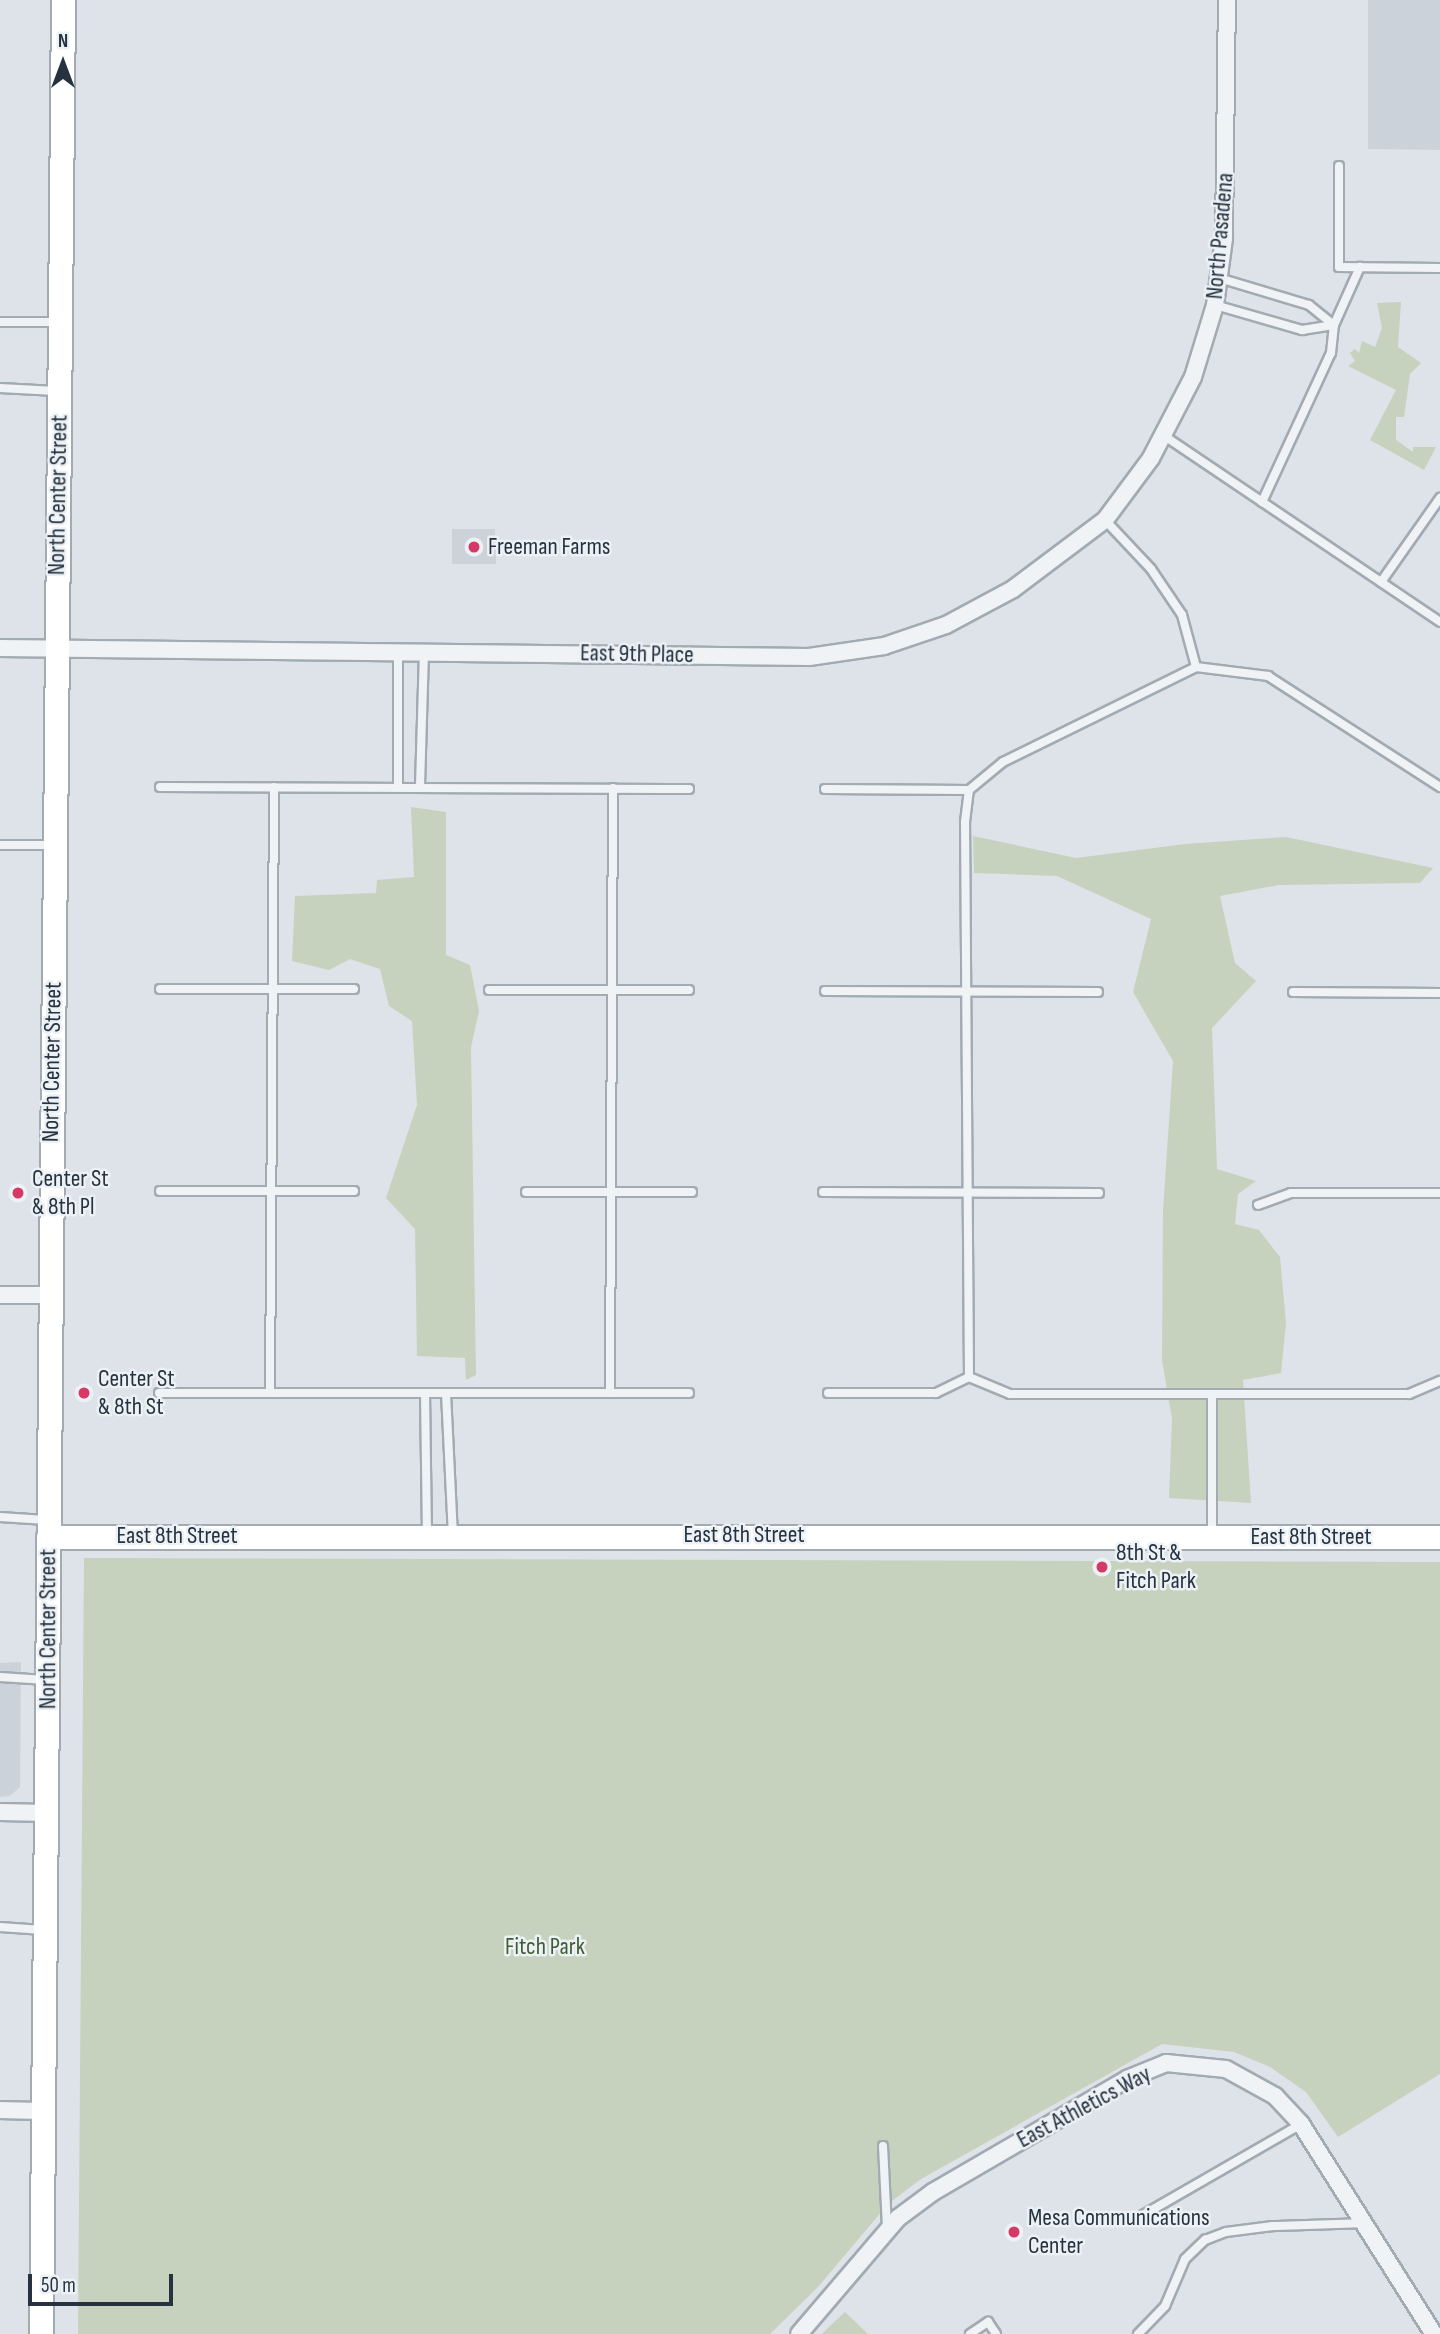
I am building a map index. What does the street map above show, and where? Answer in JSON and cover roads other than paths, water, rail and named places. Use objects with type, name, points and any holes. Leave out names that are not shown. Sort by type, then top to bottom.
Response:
[{"type":"street","name":"North Center Street","points":[[41,2334],[63,0]]},
{"type":"street","name":"North Pasadena","points":[[1151,458],[1193,377],[1215,304],[1227,162],[1227,0]]},
{"type":"street","name":"East 9th Place","points":[[0,648],[809,656],[884,646],[946,625],[1013,589],[1105,520],[1151,458]]},
{"type":"street","points":[[0,1295],[50,1295]]},
{"type":"street","name":"East 8th Street","points":[[48,1528],[427,1534],[1440,1537]]},
{"type":"street","points":[[0,1812],[47,1812]]},
{"type":"street","name":"East Athletics Way","points":[[799,2334],[887,2231],[933,2192],[1128,2079],[1166,2063],[1226,2069],[1275,2096],[1301,2124],[1434,2334]]},
{"type":"street","points":[[0,2110],[44,2111]]},
{"type":"lane","points":[[1339,166],[1339,267],[1440,268]]},
{"type":"lane","points":[[1262,502],[1331,354],[1334,325],[1360,267]]},
{"type":"lane","points":[[1219,278],[1309,305],[1334,325]]},
{"type":"lane","points":[[1215,304],[1302,330],[1334,325]]},
{"type":"lane","points":[[0,322],[60,322]]},
{"type":"lane","points":[[0,388],[59,391]]},
{"type":"lane","points":[[1163,435],[1440,622]]},
{"type":"lane","points":[[1381,582],[1440,498]]},
{"type":"lane","points":[[1105,520],[1151,569],[1182,615],[1196,667]]},
{"type":"lane","points":[[398,652],[398,786]]},
{"type":"lane","points":[[420,786],[424,652]]},
{"type":"lane","points":[[825,789],[969,790],[1003,762],[1196,667],[1268,676],[1440,787]]},
{"type":"lane","points":[[160,787],[690,789]]},
{"type":"lane","points":[[270,1392],[274,787]]},
{"type":"lane","points":[[610,1393],[612,788]]},
{"type":"lane","points":[[969,790],[965,822],[965,1193],[969,1377]]},
{"type":"lane","points":[[0,845],[54,845]]},
{"type":"lane","points":[[160,989],[354,989]]},
{"type":"lane","points":[[489,990],[690,990]]},
{"type":"lane","points":[[825,991],[1098,992]]},
{"type":"lane","points":[[1293,992],[1440,993]]},
{"type":"lane","points":[[160,1191],[354,1191]]},
{"type":"lane","points":[[526,1192],[692,1192]]},
{"type":"lane","points":[[823,1192],[1099,1193]]},
{"type":"lane","points":[[1258,1205],[1291,1193],[1440,1194]]},
{"type":"lane","points":[[828,1394],[936,1394],[969,1377],[1010,1394],[1409,1394],[1440,1381]]},
{"type":"lane","points":[[159,1392],[690,1393]]},
{"type":"lane","points":[[425,1393],[427,1534]]},
{"type":"lane","points":[[446,1393],[453,1534]]},
{"type":"lane","points":[[1212,1394],[1212,1537]]},
{"type":"lane","points":[[0,1517],[48,1528]]},
{"type":"lane","points":[[0,1677],[48,1680]]},
{"type":"lane","points":[[0,1927],[46,1930]]},
{"type":"lane","points":[[1143,2215],[1301,2124]]},
{"type":"lane","points":[[883,2146],[887,2231]]},
{"type":"lane","points":[[1138,2334],[1166,2306],[1185,2259],[1205,2240],[1226,2232],[1273,2226],[1363,2223]]},
{"type":"lane","points":[[970,2334],[988,2322],[996,2334]]},
{"type":"place","name":"Freeman Farms","points":[[474,547]]},
{"type":"place","name":"Center St & 8th Pl","points":[[18,1193]]},
{"type":"place","name":"Center St & 8th St","points":[[84,1393]]},
{"type":"place","name":"8th St & Fitch Park","points":[[1102,1567]]},
{"type":"place","name":"Mesa Communications Center","points":[[1014,2232]]},
{"type":"park label","name":"Fitch Park","points":[[545,1947]]}]
